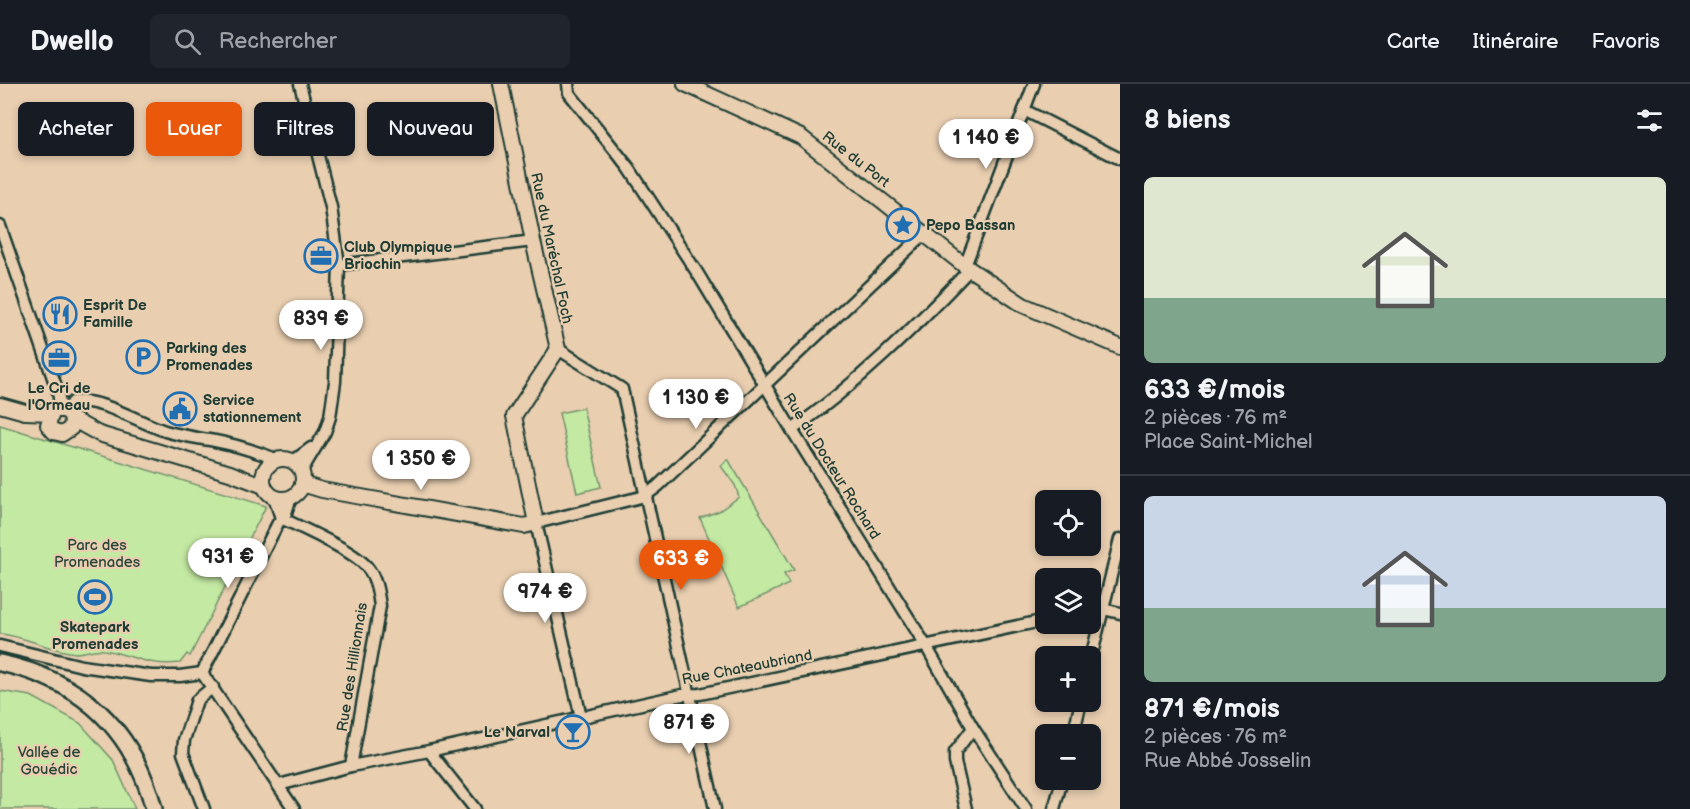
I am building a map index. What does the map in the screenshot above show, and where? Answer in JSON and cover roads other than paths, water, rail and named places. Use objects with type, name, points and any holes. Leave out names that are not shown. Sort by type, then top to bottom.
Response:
[{"type":"main road","points":[[0,663],[42,676],[89,702],[119,732],[140,769],[154,809]]},
{"type":"main road","points":[[0,671],[29,678],[69,696],[86,708],[128,749]]},
{"type":"street","points":[[274,497],[280,499],[291,497],[300,490],[302,478],[330,417],[333,400],[339,265],[331,207],[300,84]]},
{"type":"street","name":"Rue du Maréchal Foch","points":[[501,84],[533,242],[558,349]]},
{"type":"street","name":"Rue du Docteur Rochard","points":[[568,84],[569,93],[635,177],[698,274],[926,646],[973,728],[1026,809]]},
{"type":"street","name":"Rue du Port","points":[[685,84],[801,137],[924,234],[1023,305],[1120,347]]},
{"type":"street","points":[[792,430],[879,360],[926,315],[968,267],[1034,84]]},
{"type":"street","points":[[1024,110],[1120,159]]},
{"type":"street","points":[[0,226],[58,392],[61,418]]},
{"type":"street","points":[[61,418],[73,402],[84,402],[117,411],[182,436],[225,443],[285,461],[302,478],[322,490],[524,526],[645,496],[924,234]]},
{"type":"street","points":[[339,265],[533,242]]},
{"type":"street","points":[[581,717],[514,416],[558,349],[622,389],[715,809]]},
{"type":"street","points":[[0,405],[61,418],[99,434],[230,473],[264,479]]},
{"type":"street","points":[[264,479],[270,465],[303,455],[319,443]]},
{"type":"street","points":[[264,479],[274,497],[281,518]]},
{"type":"street","points":[[202,673],[281,518],[286,513],[291,497]]},
{"type":"street","name":"Rue des Hillionnais","points":[[281,518],[353,555],[367,567],[376,584],[380,606],[351,766]]},
{"type":"street","points":[[1094,646],[1120,539]]},
{"type":"street","points":[[1103,609],[1120,613]]},
{"type":"street","name":"Rue Chateaubriand","points":[[279,785],[351,766],[429,751],[688,693],[700,694],[1035,622]]},
{"type":"street","points":[[0,646],[82,666],[151,676],[202,673]]},
{"type":"street","points":[[202,673],[294,809]]},
{"type":"street","points":[[204,809],[183,753],[184,740],[197,700],[213,687]]},
{"type":"street","points":[[966,809],[955,762],[956,752],[973,728]]},
{"type":"street","points":[[429,751],[474,809]]},
{"type":"street","points":[[1054,809],[1059,790]]},
{"type":"place","name":"Pepo Bassan","points":[[903,225]]},
{"type":"place","name":"Club Olympique Briochin","points":[[321,256]]},
{"type":"place","name":"Esprit De Famille","points":[[60,314]]},
{"type":"place","name":"Parking des Promenades","points":[[143,357]]},
{"type":"place","name":"Le Cri de l'Ormeau","points":[[59,358]]},
{"type":"place","name":"Service stationnement","points":[[180,409]]},
{"type":"place","name":"Skatepark Promenades","points":[[95,597]]},
{"type":"place","name":"Le Narval","points":[[573,732]]},
{"type":"park label","name":"Parc des Promenades","points":[[97,554]]},
{"type":"park label","name":"Vallée de Gouédic","points":[[49,760]]}]
